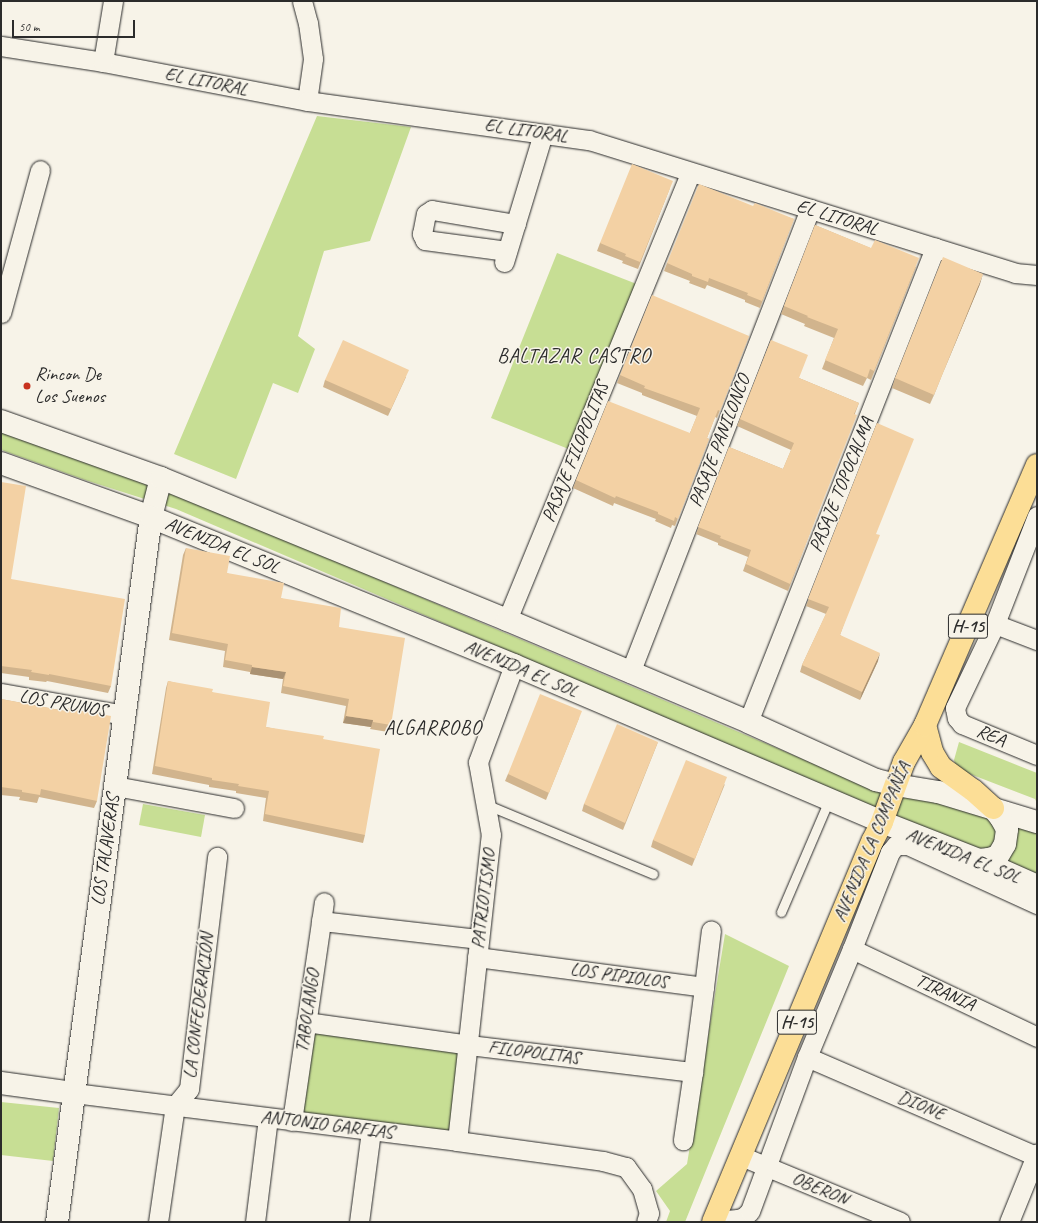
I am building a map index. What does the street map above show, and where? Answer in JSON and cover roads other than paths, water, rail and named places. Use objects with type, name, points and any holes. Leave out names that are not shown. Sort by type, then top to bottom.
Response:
[{"type":"main road","name":"AVENIDA EL SOL","points":[[1,421],[161,478],[507,620],[748,722],[876,780],[938,792],[1037,822]]},
{"type":"main road","name":"AVENIDA EL SOL","points":[[1,463],[151,517],[514,665],[829,800],[979,860],[1037,886]]},
{"type":"main road","name":"AVENIDA LA COMPAÑÍA","points":[[713,1222],[873,840],[882,822],[904,762],[925,725],[1037,465]]},
{"type":"main road","name":"LOS TALAVERAS","points":[[57,1222],[151,517],[161,478]]},
{"type":"main road","points":[[925,725],[932,752],[941,768],[973,790],[993,808],[1007,829],[1005,844],[998,856],[979,860]]},
{"type":"main road","name":"ANTONIO GARFIAS","points":[[1,1083],[74,1093]]},
{"type":"street","points":[[103,62],[113,1]]},
{"type":"street","points":[[302,1],[308,23],[313,59],[307,101]]},
{"type":"street","name":"EL LITORAL","points":[[1,46],[103,62],[307,101],[589,140],[1015,273],[1037,275]]},
{"type":"street","points":[[516,224],[432,210],[426,214],[422,234],[425,240],[506,256],[516,224],[543,134]]},
{"type":"street","points":[[1,313],[40,170]]},
{"type":"street","name":"PASAJE FILOPOLITAS","points":[[507,620],[690,172]]},
{"type":"street","name":"PASAJE PANILONCO","points":[[630,673],[810,209]]},
{"type":"street","name":"PASAJE TOPOCALMA","points":[[748,722],[935,248]]},
{"type":"street","points":[[1037,516],[995,624],[1037,640]]},
{"type":"street","name":"REA","points":[[995,624],[955,708],[957,718],[962,724],[1037,755]]},
{"type":"street","name":"PATRIOTISMO","points":[[457,1141],[469,1045],[491,835],[478,762],[514,665]]},
{"type":"street","name":"LOS PRUNOS","points":[[1,693],[124,715]]},
{"type":"street","points":[[115,786],[234,808]]},
{"type":"street","points":[[713,1222],[738,1219],[744,1217],[750,1211],[765,1165],[807,1057],[890,852],[896,845],[908,845],[1037,904]]},
{"type":"street","name":"LA CONFEDERACIÓN","points":[[175,1106],[189,1089],[217,857]]},
{"type":"street","name":"TABOLANGO","points":[[292,1121],[324,902]]},
{"type":"street","name":"LOS PIPIOLOS","points":[[321,921],[704,987]]},
{"type":"street","points":[[683,1140],[711,930]]},
{"type":"street","name":"TIRANIA","points":[[852,949],[1037,1037]]},
{"type":"street","name":"FILOPOLITAS","points":[[306,1022],[469,1045],[693,1072]]},
{"type":"street","name":"DIONE","points":[[807,1057],[1036,1154]]},
{"type":"street","name":"ANTONIO GARFIAS","points":[[74,1093],[457,1141],[603,1161],[626,1167],[642,1189],[649,1213],[646,1222]]},
{"type":"street","points":[[158,1222],[175,1106]]},
{"type":"street","points":[[256,1222],[268,1118]]},
{"type":"street","points":[[359,1222],[371,1131]]},
{"type":"street","points":[[1015,1220],[1032,1179],[1036,1154]]},
{"type":"street","name":"OBERON","points":[[740,1156],[765,1165],[900,1222]]},
{"type":"lane","points":[[781,912],[829,800]]},
{"type":"lane","points":[[485,804],[653,874]]},
{"type":"place","name":"Rincon De Los Suenos","points":[[27,386]]},
{"type":"district","name":"BALTAZAR CASTRO","points":[[574,355]]},
{"type":"district","name":"ALGARROBO","points":[[433,727]]}]
